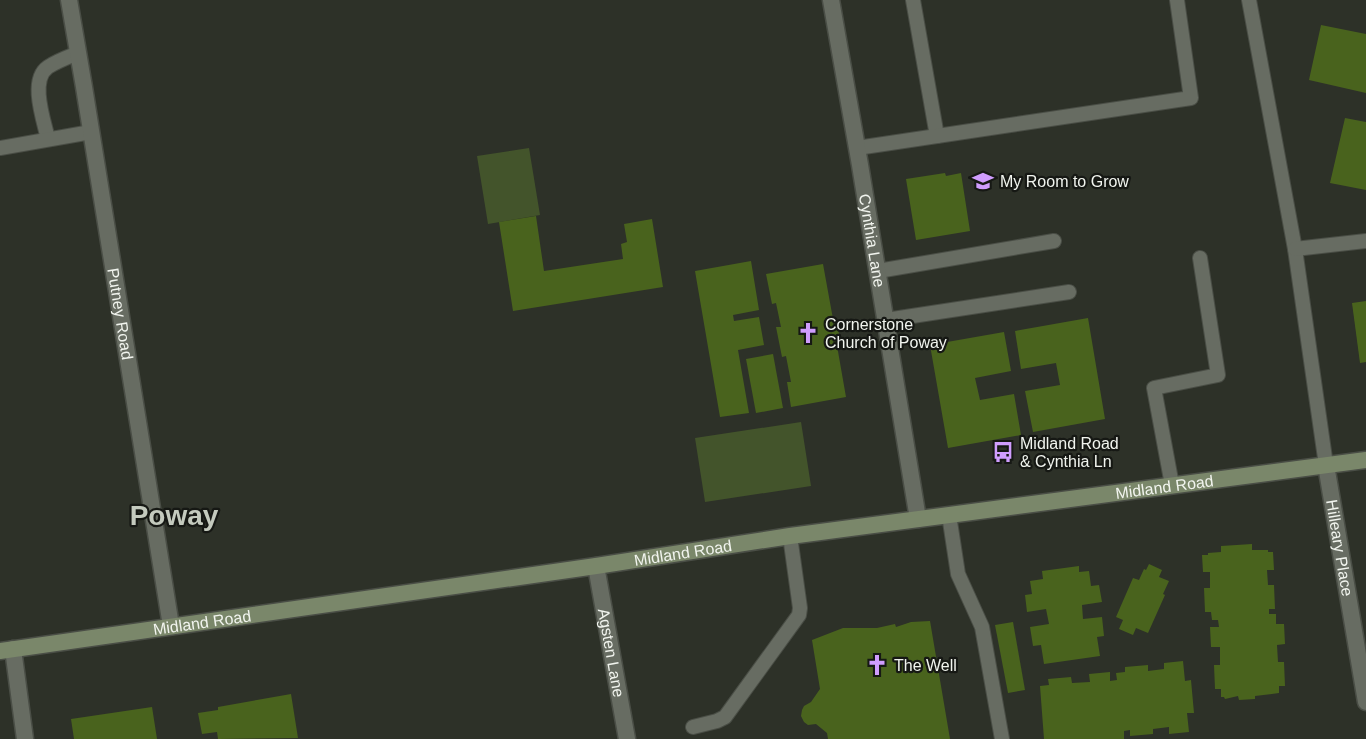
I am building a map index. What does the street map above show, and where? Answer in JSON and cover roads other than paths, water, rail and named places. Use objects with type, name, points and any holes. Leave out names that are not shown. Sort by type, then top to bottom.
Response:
[{"type":"main road","name":"Midland Road","points":[[6,650],[790,536],[1366,460]]},
{"type":"street","name":"Putney Road","points":[[69,0],[171,626]]},
{"type":"street","name":"Cynthia Lane","points":[[833,0],[918,519]]},
{"type":"street","name":"Hilleary Place","points":[[1326,465],[1366,702]]},
{"type":"street","name":"Agsten Lane","points":[[596,566],[627,739]]},
{"type":"street","points":[[6,650],[25,739]]},
{"type":"lane","points":[[913,0],[937,136]]},
{"type":"lane","points":[[857,148],[1191,98],[1177,0]]},
{"type":"lane","points":[[1249,0],[1295,249],[1326,465]]},
{"type":"lane","points":[[48,139],[38,95],[38,83],[46,68],[78,52]]},
{"type":"lane","points":[[0,148],[92,132]]},
{"type":"lane","points":[[878,272],[1054,241]]},
{"type":"lane","points":[[1295,249],[1366,241]]},
{"type":"lane","points":[[1172,485],[1154,388],[1218,375],[1200,258]]},
{"type":"lane","points":[[886,321],[1069,292]]},
{"type":"lane","points":[[949,515],[958,574],[982,627],[1002,739]]},
{"type":"lane","points":[[693,727],[725,717],[799,615],[790,536]]},
{"type":"place","name":"My Room to Grow","points":[[983,181]]},
{"type":"place","name":"Cornerstone Church of Poway","points":[[808,333]]},
{"type":"place","name":"Midland Road & Cynthia Ln","points":[[1003,452]]},
{"type":"place","name":"The Well","points":[[877,665]]},
{"type":"district","name":"Poway","points":[[174,515]]}]
